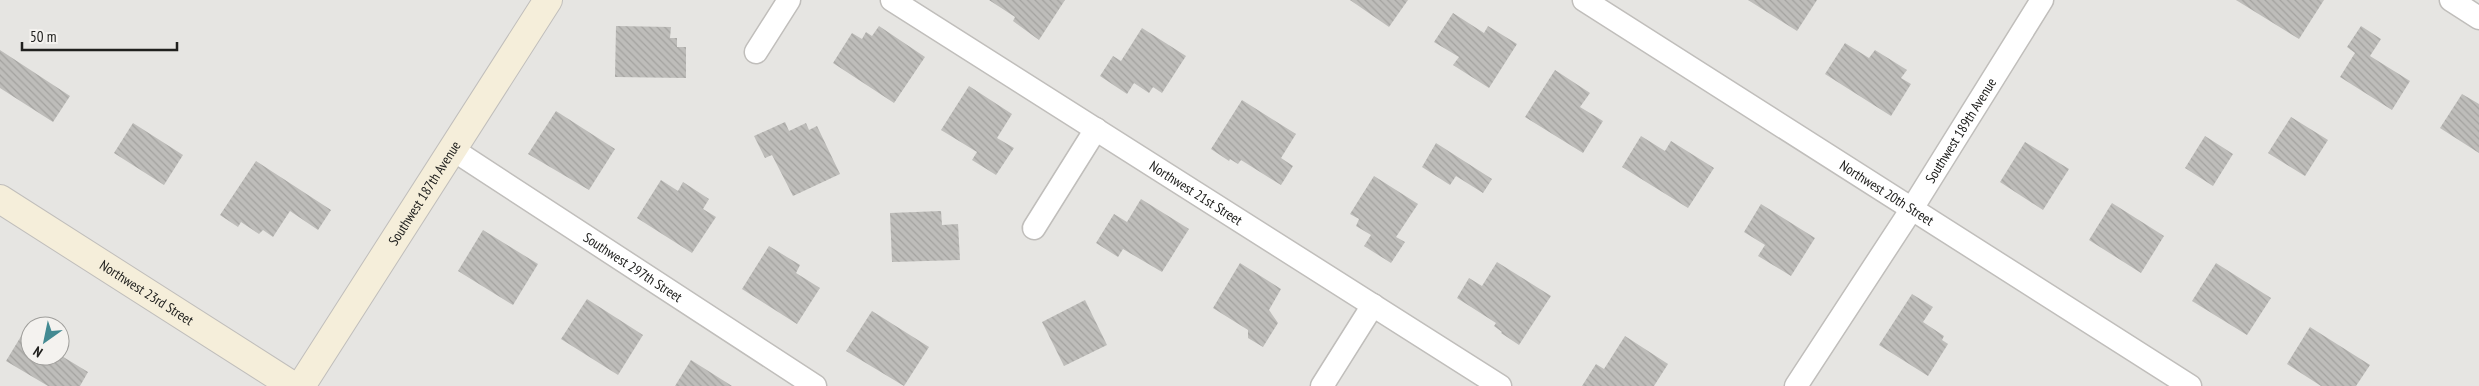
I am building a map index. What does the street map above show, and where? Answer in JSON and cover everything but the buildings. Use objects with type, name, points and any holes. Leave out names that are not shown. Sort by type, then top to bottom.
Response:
[{"type":"street","name":"Southwest 187th Avenue","points":[[301,386],[548,0]]},
{"type":"street","points":[[756,52],[789,0]]},
{"type":"street","name":"Northwest 21st Street","points":[[892,0],[1500,386]]},
{"type":"street","name":"Northwest 20th Street","points":[[1584,0],[2190,386]]},
{"type":"street","name":"Southwest 189th Avenue","points":[[1796,386],[1913,208],[2042,0]]},
{"type":"street","points":[[2451,0],[2479,18]]},
{"type":"street","points":[[1034,228],[1096,129]]},
{"type":"street","name":"Southwest 297th Street","points":[[452,149],[815,386]]},
{"type":"street","name":"Northwest 23rd Street","points":[[0,199],[293,386]]},
{"type":"street","points":[[1322,386],[1373,306]]}]
